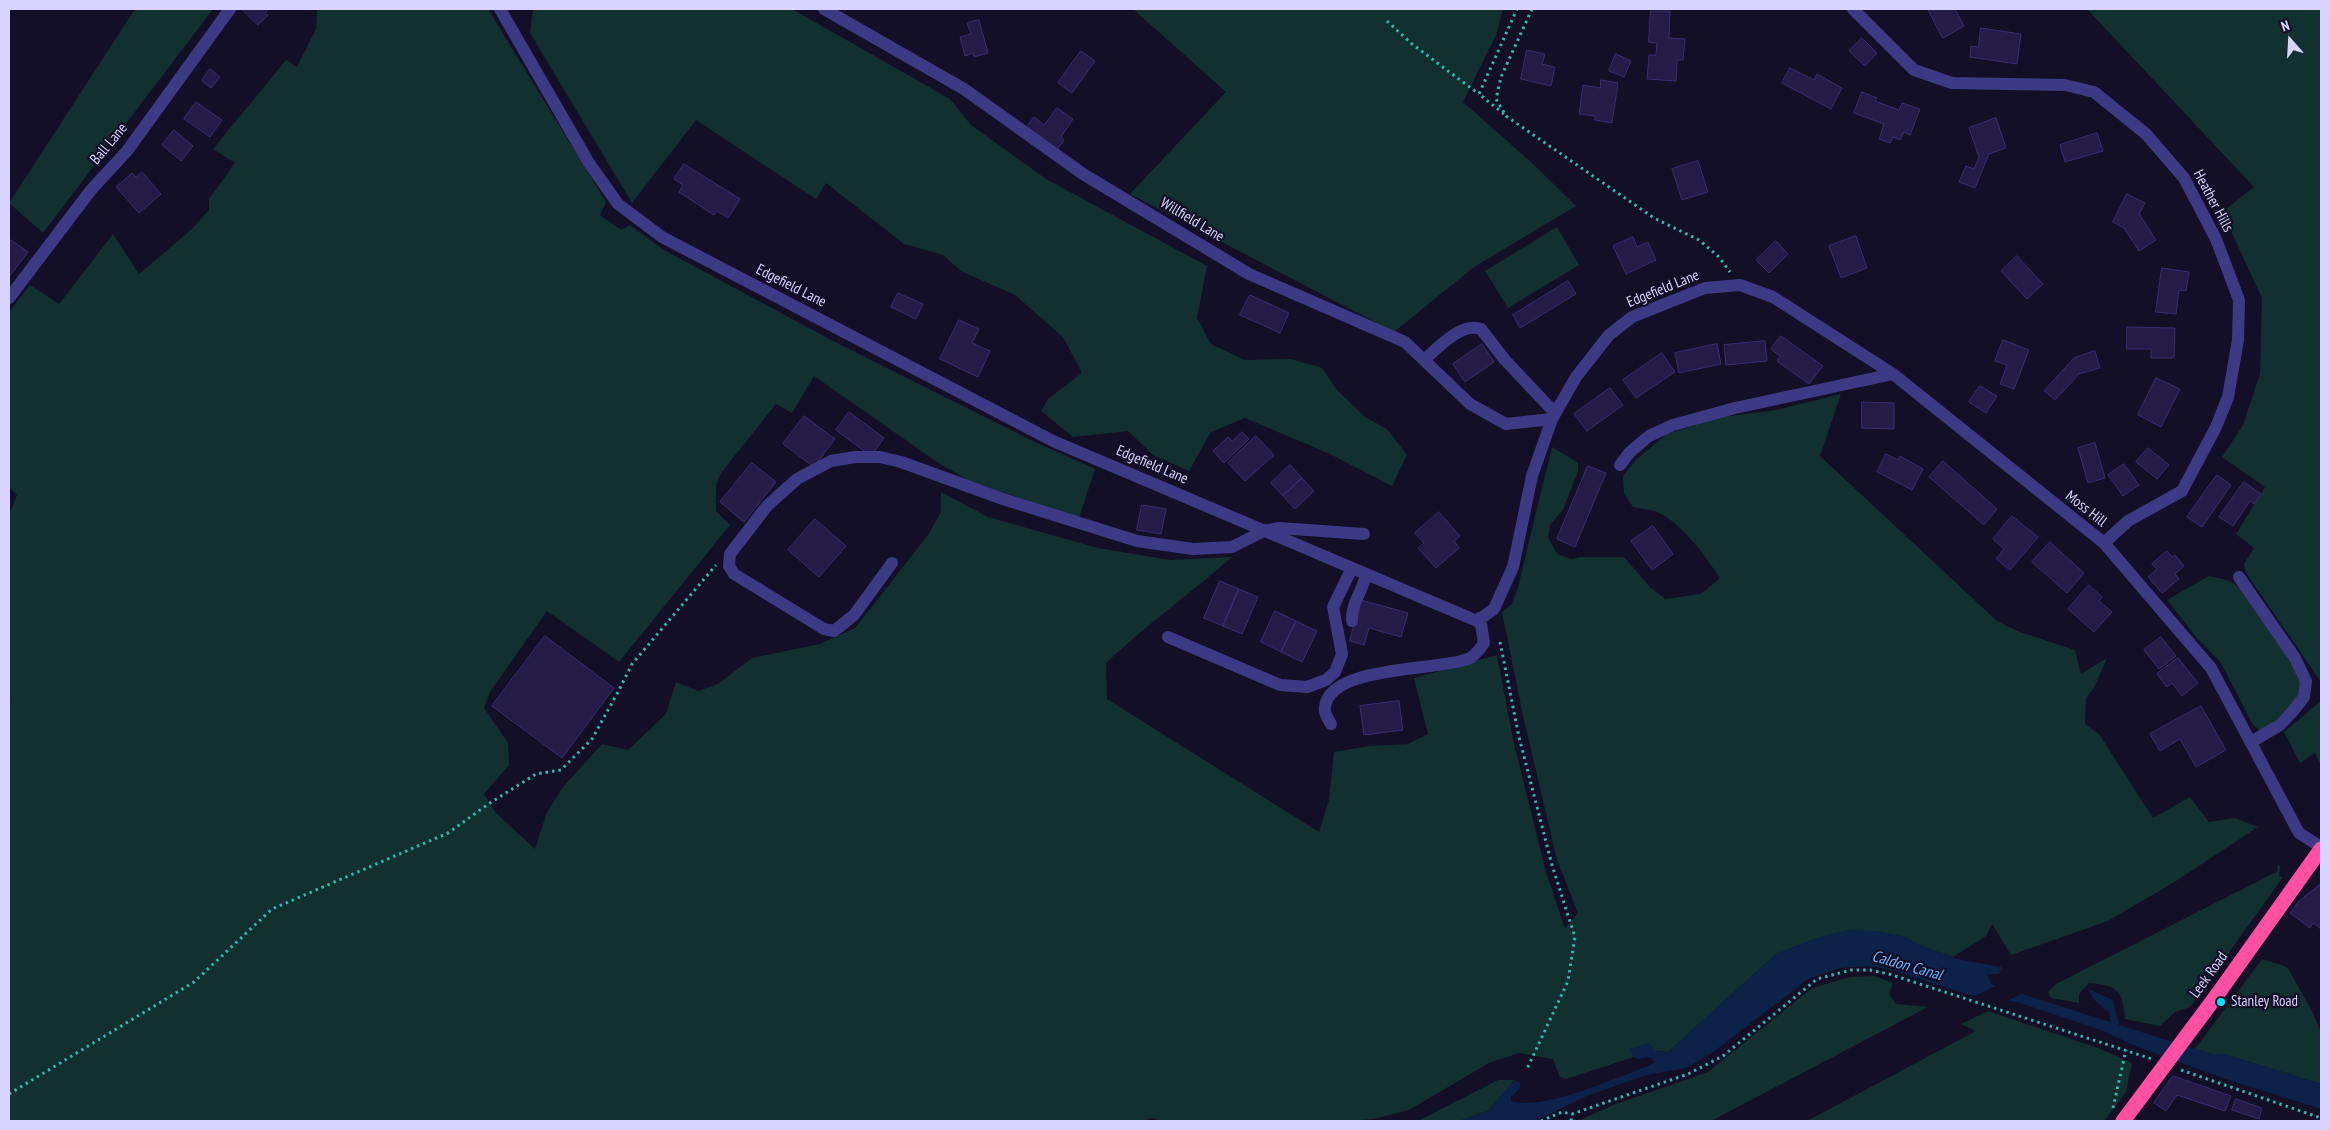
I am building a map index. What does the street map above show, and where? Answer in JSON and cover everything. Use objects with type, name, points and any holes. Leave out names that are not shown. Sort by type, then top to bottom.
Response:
[{"type":"highway","name":"Leek Road","points":[[2118,1118],[2141,1098],[2321,848]]},
{"type":"street","name":"Ball Lane","points":[[9,298],[91,190],[127,151],[230,9]]},
{"type":"street","name":"Edgefield Lane","points":[[500,9],[599,176],[618,204],[662,237],[1053,441],[1477,621],[1494,609],[1513,567],[1532,476],[1553,416],[1576,377],[1609,335],[1632,317],[1706,288],[1740,285]]},
{"type":"street","name":"Willfield Lane","points":[[824,9],[964,89],[1083,174],[1249,274],[1405,342],[1470,404],[1506,424],[1553,416]]},
{"type":"street","name":"Heather Hills","points":[[1853,9],[1914,70],[1952,83],[2065,85],[2094,92],[2146,134],[2184,178],[2216,239],[2239,300],[2238,340],[2228,397],[2216,427],[2182,491],[2128,521],[2104,543]]},
{"type":"street","name":"Moss Hill","points":[[1740,285],[1774,297],[1893,374],[2104,543],[2211,668],[2300,833],[2321,848]]},
{"type":"street","points":[[1424,360],[1464,330],[1475,327],[1481,330],[1553,416]]},
{"type":"street","points":[[1620,465],[1630,452],[1649,436],[1673,425],[1744,406],[1893,374]]},
{"type":"street","points":[[892,563],[854,614],[834,632],[824,629],[734,574],[729,566],[730,554],[767,506],[797,479],[831,462],[855,457],[880,457],[901,462],[1003,499],[1137,541],[1193,549],[1232,547],[1264,531],[1279,528],[1364,534]]},
{"type":"street","points":[[1168,637],[1280,685],[1295,688],[1317,685],[1335,672],[1340,662],[1342,654],[1332,607],[1352,568]]},
{"type":"street","points":[[1352,621],[1353,604],[1364,586],[1366,574]]},
{"type":"street","points":[[2239,577],[2296,658],[2306,681],[2304,697],[2293,711],[2280,725],[2251,742]]},
{"type":"street","points":[[1331,724],[1325,708],[1328,697],[1336,688],[1372,675],[1469,659],[1484,643],[1480,618]]},
{"type":"path","points":[[1479,94],[1517,9]]},
{"type":"path","points":[[1506,116],[1496,99],[1500,77],[1532,9]]},
{"type":"path","points":[[1387,21],[1412,44],[1506,116],[1654,218],[1699,240],[1719,257],[1740,285]]},
{"type":"path","points":[[9,1094],[194,982],[272,909],[448,833],[490,803],[536,774],[561,770],[592,739],[632,664],[711,569],[730,554]]},
{"type":"path","points":[[1499,637],[1519,737],[1552,865],[1575,937],[1568,981],[1527,1069]]},
{"type":"path","points":[[1541,1121],[1562,1112],[1572,1114],[1688,1074],[1722,1056],[1817,979],[1851,970],[1870,970],[1889,974],[2153,1060]]},
{"type":"path","points":[[2118,1118],[2112,1109],[2126,1050]]},
{"type":"path","points":[[2180,1070],[2321,1118]]},
{"type":"path","points":[[1571,1121],[1572,1114]]},
{"type":"green space","points":[[135,9],[213,9],[43,233],[9,203]]},
{"type":"green space","points":[[317,9],[488,9],[606,202],[600,215],[621,230],[630,225],[664,250],[835,342],[1033,441],[1095,469],[1079,518],[968,480],[940,464],[814,376],[792,413],[776,404],[721,473],[716,485],[716,511],[730,525],[619,662],[547,611],[490,692],[484,708],[508,743],[509,765],[484,794],[495,812],[535,849],[547,812],[563,787],[602,744],[628,750],[666,714],[676,682],[698,691],[718,684],[752,658],[820,644],[855,628],[928,535],[941,512],[941,492],[988,517],[1098,548],[1170,560],[1232,557],[1106,663],[1107,699],[1319,832],[1329,800],[1334,752],[1369,746],[1408,744],[1428,734],[1414,678],[1497,655],[1513,739],[1545,869],[1565,929],[1578,913],[1557,860],[1523,716],[1502,612],[1512,604],[1518,587],[1552,447],[1578,463],[1578,471],[1563,510],[1550,525],[1548,537],[1557,554],[1571,559],[1580,557],[1624,557],[1650,587],[1665,599],[1701,594],[1720,578],[1692,541],[1675,524],[1657,512],[1633,507],[1624,494],[1623,476],[1638,458],[1667,434],[1722,417],[1776,410],[1841,394],[1820,456],[1997,621],[2017,631],[2075,650],[2081,674],[2107,658],[2094,688],[2086,698],[2085,724],[2099,734],[2153,818],[2190,797],[2209,822],[2235,818],[2258,827],[2176,881],[2108,921],[2011,955],[1992,924],[1986,936],[1953,957],[1921,946],[1902,936],[1820,937],[1776,954],[1668,1052],[1631,1049],[1634,1057],[1566,1079],[1560,1077],[1553,1059],[1519,1053],[1489,1063],[1409,1110],[1374,1119],[1348,1121],[1160,1121],[1153,1118],[1142,1121],[9,1121],[9,702],[11,699],[9,697],[9,515],[17,495],[9,487],[9,312],[30,285],[59,304],[113,234],[139,274],[192,229],[209,210],[209,199],[235,163],[213,149],[286,60],[297,67],[316,29]]},
{"type":"green space","points":[[533,9],[792,9],[950,99],[971,125],[1046,179],[1207,266],[1197,318],[1211,344],[1245,360],[1291,359],[1322,368],[1337,390],[1365,417],[1387,429],[1407,455],[1392,486],[1330,454],[1245,418],[1211,432],[1189,471],[1153,455],[1128,431],[1073,437],[1041,411],[1048,399],[1082,373],[1063,337],[1015,295],[961,271],[943,255],[904,244],[826,183],[816,199],[696,120],[632,203],[530,33]]},
{"type":"green space","points":[[1133,9],[1503,9],[1496,35],[1463,102],[1532,163],[1576,206],[1474,267],[1394,332],[1130,194],[1226,92]]},
{"type":"green space","points":[[2087,9],[2321,9],[2321,682],[2246,573],[2244,564],[2254,548],[2236,534],[2265,487],[2222,457],[2243,425],[2260,374],[2262,298],[2222,212],[2254,187]]},
{"type":"green space","points":[[1557,227],[1579,265],[1508,308],[1485,271]]},
{"type":"green space","points":[[2209,576],[2230,582],[2247,595],[2301,678],[2298,695],[2289,710],[2276,721],[2260,730],[2253,725],[2221,663],[2197,638],[2167,600]]},
{"type":"green space","points":[[2321,701],[2321,765],[2315,753],[2300,763],[2284,732]]},
{"type":"green space","points":[[2280,865],[2279,876],[2283,877],[2190,1007],[2175,1012],[2160,1026],[2125,1019],[2120,996],[2117,991],[2107,986],[2089,983],[2079,994],[2079,1003],[2051,998],[2048,992],[2056,984],[2278,871],[2277,866]]},
{"type":"green space","points":[[2262,959],[2287,967],[2311,1009],[2321,1032],[2321,1084],[2224,1054],[2212,1054],[2195,1049]]},
{"type":"green space","points":[[1874,976],[1893,983],[1889,994],[1896,1004],[1928,1007],[1711,1121],[1578,1121],[1613,1105],[1708,1072],[1812,988],[1850,977]]},
{"type":"green space","points":[[1988,1011],[2098,1048],[2132,1063],[2126,1092],[2104,1121],[1807,1121],[1976,1031],[1961,1024]]},
{"type":"green space","points":[[1498,1080],[1515,1080],[1488,1111],[1459,1121],[1418,1121]]},
{"type":"water","name":"Caldon Canal","points":[[1847,930],[1877,931],[1902,936],[1921,946],[1961,960],[2002,967],[1999,974],[1987,974],[1991,984],[2110,1022],[2109,1012],[2094,1000],[2088,989],[2113,1000],[2119,1025],[2212,1054],[2224,1054],[2321,1084],[2321,1109],[2214,1075],[2133,1045],[2101,1030],[2017,1002],[1970,995],[1888,969],[1868,966],[1840,968],[1808,979],[1712,1053],[1686,1068],[1647,1075],[1589,1095],[1535,1121],[1459,1121],[1488,1111],[1515,1080],[1520,1083],[1520,1088],[1511,1097],[1511,1101],[1525,1103],[1580,1092],[1648,1066],[1655,1062],[1650,1057],[1638,1059],[1634,1057],[1630,1049],[1649,1043],[1657,1052],[1668,1052],[1776,954],[1820,937]]},
{"type":"pier","points":[[1999,984],[2025,992],[2003,1003],[1971,998]]},
{"type":"building","points":[[242,9],[269,9],[265,13],[268,15],[258,25]]},
{"type":"building","points":[[1928,9],[1955,9],[1964,26],[1943,38]]},
{"type":"building","points":[[1651,11],[1670,11],[1669,38],[1685,39],[1683,60],[1677,60],[1676,81],[1647,79],[1649,55],[1656,55],[1657,43],[1649,42]]},
{"type":"building","points":[[979,20],[988,53],[974,57],[973,53],[965,56],[960,37],[971,34],[967,23]]},
{"type":"building","points":[[1981,28],[2021,34],[2017,64],[1970,57],[1971,46],[1978,47]]},
{"type":"building","points":[[1862,38],[1877,53],[1865,66],[1849,51]]},
{"type":"building","points":[[1527,50],[1545,54],[1542,64],[1555,67],[1551,86],[1521,79]]},
{"type":"building","points":[[1081,51],[1095,61],[1072,93],[1058,83]]},
{"type":"building","points":[[1616,54],[1631,61],[1624,77],[1609,71]]},
{"type":"building","points":[[1790,68],[1814,80],[1817,74],[1842,88],[1831,109],[1782,83]]},
{"type":"building","points":[[210,69],[220,77],[211,88],[202,81]]},
{"type":"building","points":[[1601,80],[1618,83],[1612,123],[1595,120],[1595,116],[1579,114],[1583,85],[1600,88]]},
{"type":"building","points":[[1862,92],[1877,98],[1875,101],[1899,110],[1902,103],[1920,109],[1910,135],[1904,132],[1900,140],[1893,137],[1890,143],[1879,139],[1884,124],[1854,113]]},
{"type":"building","points":[[196,102],[222,120],[210,137],[184,119]]},
{"type":"building","points":[[1057,108],[1073,119],[1061,137],[1064,140],[1057,150],[1026,127],[1034,117],[1044,125]]},
{"type":"building","points":[[1996,118],[2006,148],[1989,154],[1975,188],[1959,182],[1966,166],[1974,169],[1979,157],[1969,128]]},
{"type":"building","points":[[174,130],[193,146],[181,161],[162,145]]},
{"type":"building","points":[[2097,133],[2103,151],[2065,162],[2060,145]]},
{"type":"building","points":[[1698,161],[1708,192],[1682,200],[1672,169]]},
{"type":"building","points":[[684,164],[740,199],[728,218],[717,211],[714,215],[679,192],[683,185],[674,179]]},
{"type":"building","points":[[142,172],[161,194],[139,213],[116,187],[132,173],[136,177]]},
{"type":"building","points":[[2127,194],[2145,203],[2139,214],[2156,240],[2139,251],[2124,228],[2113,222]]},
{"type":"building","points":[[1856,236],[1867,268],[1841,278],[1829,246]]},
{"type":"building","points":[[1633,237],[1637,247],[1648,242],[1656,260],[1626,274],[1613,246]]},
{"type":"building","points":[[11,240],[28,252],[9,277],[9,244]]},
{"type":"building","points":[[1776,241],[1788,254],[1769,273],[1756,260]]},
{"type":"building","points":[[2017,256],[2043,284],[2027,299],[2001,271]]},
{"type":"building","points":[[2162,268],[2189,272],[2186,291],[2179,290],[2176,314],[2156,312]]},
{"type":"building","points":[[1568,281],[1576,294],[1520,328],[1513,315]]},
{"type":"building","points":[[898,293],[923,304],[916,319],[891,307]]},
{"type":"building","points":[[1250,295],[1289,313],[1280,333],[1240,315]]},
{"type":"building","points":[[959,320],[979,329],[972,343],[990,351],[978,377],[940,359]]},
{"type":"building","points":[[2127,327],[2175,328],[2174,358],[2151,358],[2151,349],[2127,349]]},
{"type":"building","points":[[1781,336],[1823,366],[1809,384],[1777,361],[1780,356],[1771,349]]},
{"type":"building","points":[[2003,340],[2029,350],[2014,389],[2000,384],[2007,365],[1995,361]]},
{"type":"building","points":[[1765,341],[1767,361],[1726,365],[1724,345]]},
{"type":"building","points":[[1482,344],[1494,362],[1465,382],[1453,364]]},
{"type":"building","points":[[1717,344],[1721,364],[1679,373],[1675,353]]},
{"type":"building","points":[[2095,351],[2100,368],[2079,374],[2055,400],[2044,391],[2074,358]]},
{"type":"building","points":[[1662,353],[1675,372],[1636,398],[1623,380]]},
{"type":"building","points":[[2156,378],[2180,389],[2161,427],[2138,415]]},
{"type":"building","points":[[1980,386],[1997,396],[1986,413],[1969,402]]},
{"type":"building","points":[[1610,388],[1623,405],[1587,431],[1574,414]]},
{"type":"building","points":[[1862,402],[1894,403],[1894,429],[1862,428]]},
{"type":"building","points":[[849,412],[884,438],[871,456],[836,430]]},
{"type":"building","points":[[804,416],[835,439],[814,467],[783,444]]},
{"type":"building","points":[[1242,432],[1249,439],[1224,463],[1213,451],[1228,437],[1232,441]]},
{"type":"building","points":[[1256,436],[1274,455],[1245,481],[1228,463]]},
{"type":"building","points":[[2095,443],[2105,478],[2088,483],[2078,448]]},
{"type":"building","points":[[2148,448],[2169,465],[2157,479],[2136,462]]},
{"type":"building","points":[[1886,454],[1898,460],[1900,456],[1923,469],[1912,490],[1877,472]]},
{"type":"building","points":[[1943,461],[1997,509],[1984,525],[1929,477]]},
{"type":"building","points":[[752,463],[776,482],[744,522],[720,502]]},
{"type":"building","points":[[2124,464],[2139,485],[2123,496],[2108,475]]},
{"type":"building","points":[[1290,465],[1302,478],[1283,496],[1271,483]]},
{"type":"building","points":[[1588,466],[1606,473],[1575,547],[1557,539]]},
{"type":"building","points":[[2217,475],[2231,485],[2202,527],[2187,517]]},
{"type":"building","points":[[1302,478],[1314,491],[1295,509],[1283,496]]},
{"type":"building","points":[[2244,482],[2261,494],[2254,504],[2250,501],[2233,526],[2219,517]]},
{"type":"building","points":[[1142,505],[1166,509],[1161,534],[1137,530]]},
{"type":"building","points":[[1439,512],[1460,536],[1454,541],[1459,548],[1436,568],[1418,548],[1424,543],[1415,533]]},
{"type":"building","points":[[2012,516],[2038,537],[2010,570],[1996,559],[2004,549],[1993,539]]},
{"type":"building","points":[[815,519],[846,546],[819,577],[788,550]]},
{"type":"building","points":[[1653,526],[1673,554],[1652,570],[1631,541]]},
{"type":"building","points":[[2050,542],[2084,573],[2067,593],[2032,562]]},
{"type":"building","points":[[2167,551],[2172,557],[2175,555],[2184,566],[2175,574],[2179,579],[2162,593],[2148,577],[2157,569],[2152,564]]},
{"type":"building","points":[[1220,581],[1239,589],[1223,626],[1204,618]]},
{"type":"building","points":[[2089,585],[2102,597],[2099,601],[2112,612],[2094,632],[2068,609]]},
{"type":"building","points":[[1239,589],[1258,597],[1242,634],[1223,626]]},
{"type":"building","points":[[1361,600],[1408,613],[1401,637],[1369,628],[1364,645],[1350,641]]},
{"type":"building","points":[[1275,611],[1296,621],[1281,652],[1261,642]]},
{"type":"building","points":[[1296,621],[1317,631],[1302,662],[1281,652]]},
{"type":"building","points":[[545,636],[614,688],[562,758],[492,706]]},
{"type":"building","points":[[2161,637],[2176,656],[2159,669],[2144,650]]},
{"type":"building","points":[[2178,658],[2198,683],[2182,696],[2172,683],[2167,687],[2157,674]]},
{"type":"building","points":[[1399,701],[1403,730],[1364,735],[1360,706]]},
{"type":"building","points":[[2201,706],[2226,750],[2196,767],[2180,739],[2160,751],[2150,734]]},
{"type":"building","points":[[2321,884],[2321,929],[2313,923],[2310,928],[2290,913],[2299,901]]},
{"type":"building","points":[[2173,1076],[2231,1096],[2225,1111],[2177,1095],[2166,1111],[2154,1103]]},
{"type":"building","points":[[2236,1099],[2262,1108],[2259,1119],[2232,1110]]},
{"type":"place","name":"Stanley Road","points":[[2221,1002]]}]
